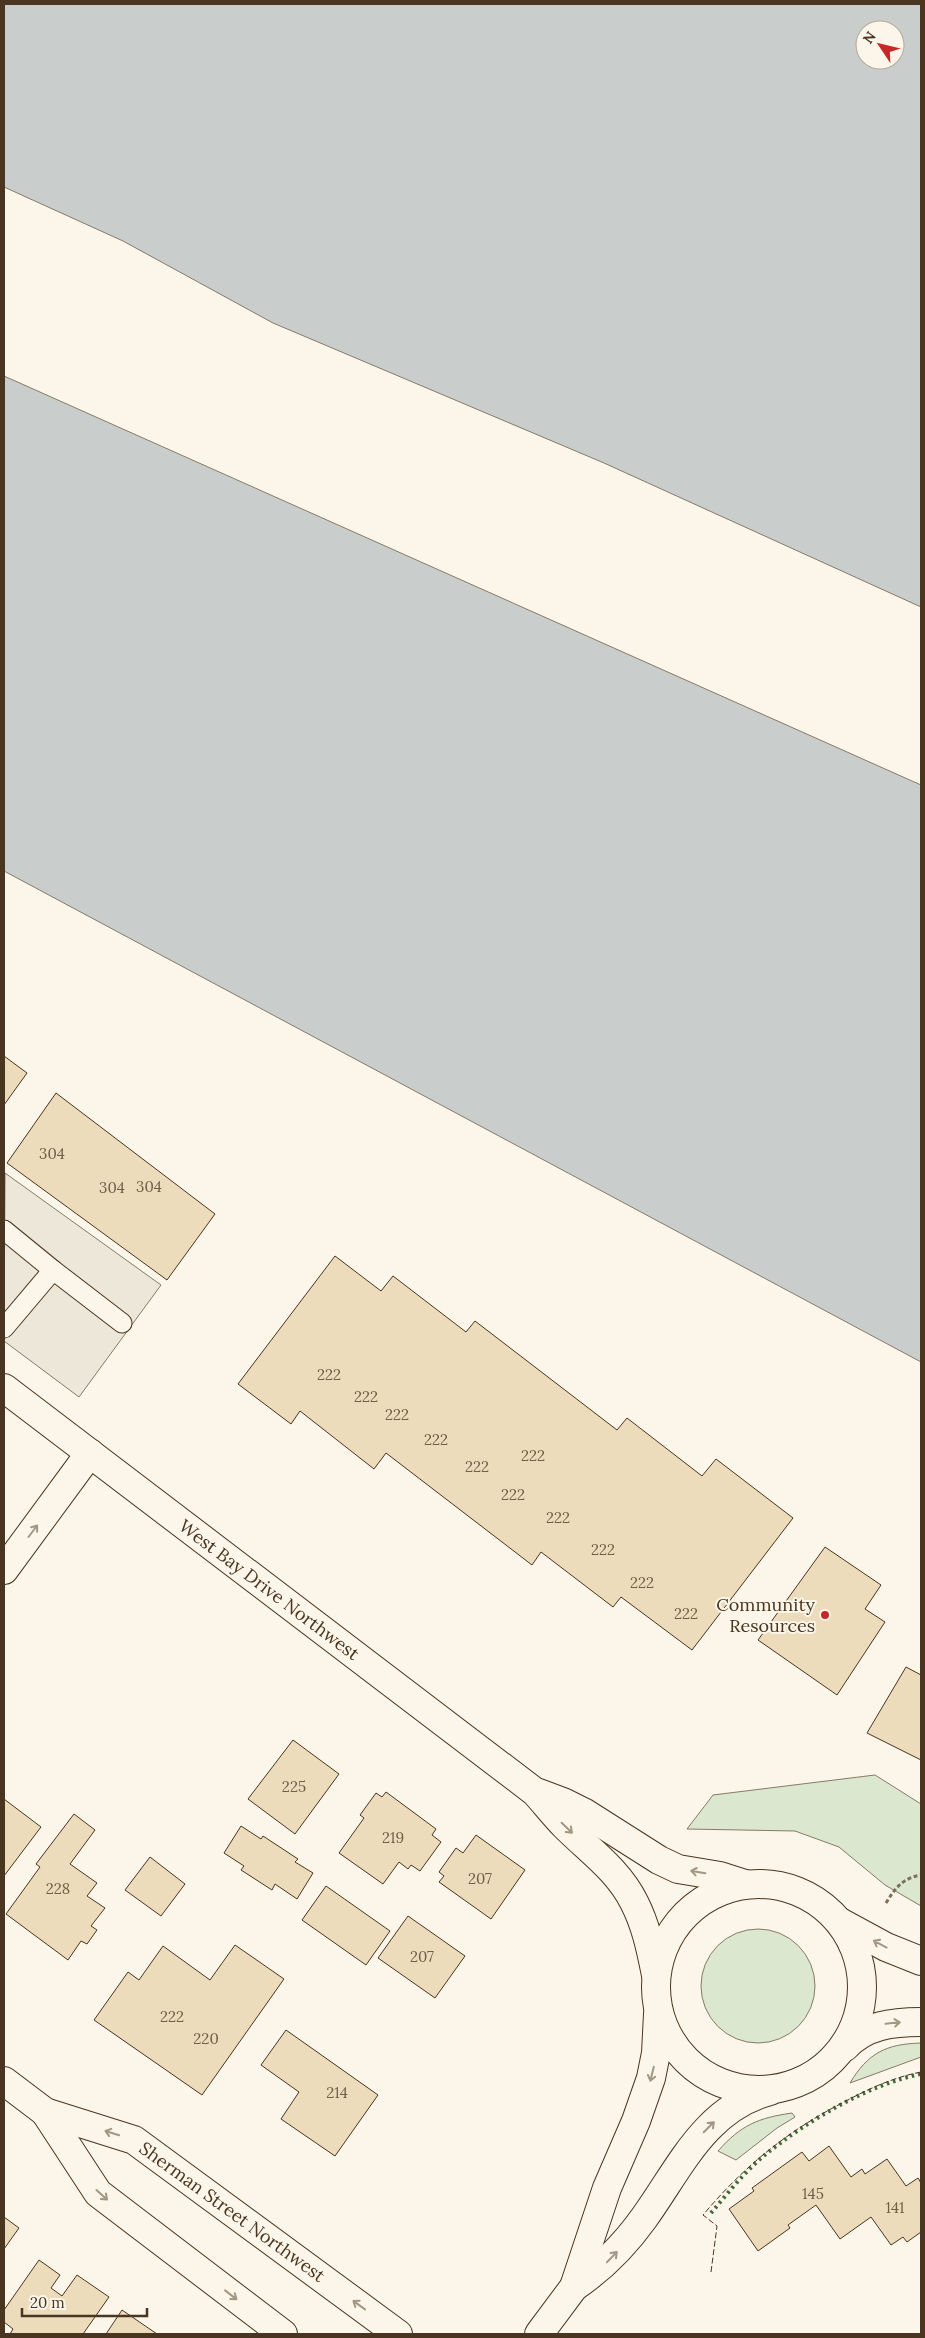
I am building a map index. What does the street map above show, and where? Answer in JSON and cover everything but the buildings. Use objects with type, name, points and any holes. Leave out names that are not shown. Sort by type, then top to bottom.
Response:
[{"type":"street","name":"West Bay Drive Northwest","points":[[4,1388],[535,1792],[620,1880],[634,1901],[643,1922],[656,1975]]},
{"type":"street","points":[[4,1570],[90,1453]]},
{"type":"street","name":"West Bay Drive Northwest","points":[[535,1792],[563,1802],[585,1813],[659,1860],[678,1869],[720,1876],[745,1884]]},
{"type":"street","points":[[539,2334],[574,2287],[607,2188],[636,2121],[651,2078],[656,2053],[658,2008],[656,1975],[666,1942],[686,1914],[712,1894],[745,1884],[781,1885],[814,1898],[840,1922],[886,1947],[921,1961]]},
{"type":"street","points":[[839,2053],[856,2023],[863,1988],[858,1953],[840,1922]]},
{"type":"street","points":[[658,2008],[670,2039],[691,2064],[718,2082],[750,2090],[783,2087]]},
{"type":"street","points":[[574,2287],[599,2270],[614,2256],[645,2218],[684,2156],[713,2122],[760,2093],[809,2077],[825,2066],[851,2040],[866,2031],[883,2024],[921,2022]]},
{"type":"street","name":"Sherman Street Northwest","points":[[4,2081],[45,2112],[134,2140],[398,2334]]},
{"type":"street","points":[[45,2112],[98,2192],[283,2334]]},
{"type":"lane","points":[[4,1230],[122,1323]]},
{"type":"lane","points":[[4,1328],[53,1270]]},
{"type":"path","points":[[886,1903],[901,1883],[910,1877],[921,1875]]},
{"type":"green space","points":[[875,1775],[921,1804],[921,1906],[885,1885],[839,1847],[795,1831],[687,1829],[713,1795]]},
{"type":"green space","points":[[758,1929],[780,1933],[799,1945],[811,1964],[815,1986],[811,2008],[799,2027],[780,2039],[758,2043],[736,2039],[717,2027],[705,2008],[701,1986],[705,1964],[717,1945],[736,1933]]},
{"type":"green space","points":[[921,2043],[921,2057],[850,2083],[864,2064],[879,2052],[898,2045]]},
{"type":"green space","points":[[792,2113],[795,2117],[777,2128],[736,2160],[718,2151],[734,2135],[751,2124],[769,2117]]},
{"type":"shaded area","points":[[4,4],[921,4],[921,607],[604,463],[273,323],[123,241],[4,187]]},
{"type":"shaded area","points":[[4,376],[921,785],[921,1362],[4,871]]},
{"type":"shaded area","points":[[5,1173],[161,1285],[79,1397],[4,1341]]},
{"type":"hedge","points":[[711,2213],[758,2161],[800,2129],[839,2105],[860,2095],[901,2079],[921,2074]]},
{"type":"fence","points":[[711,2272],[717,2226],[703,2215],[735,2180],[769,2150],[825,2112],[883,2084],[921,2072]]},
{"type":"place","name":"Community Resources","points":[[825,1615]]}]
